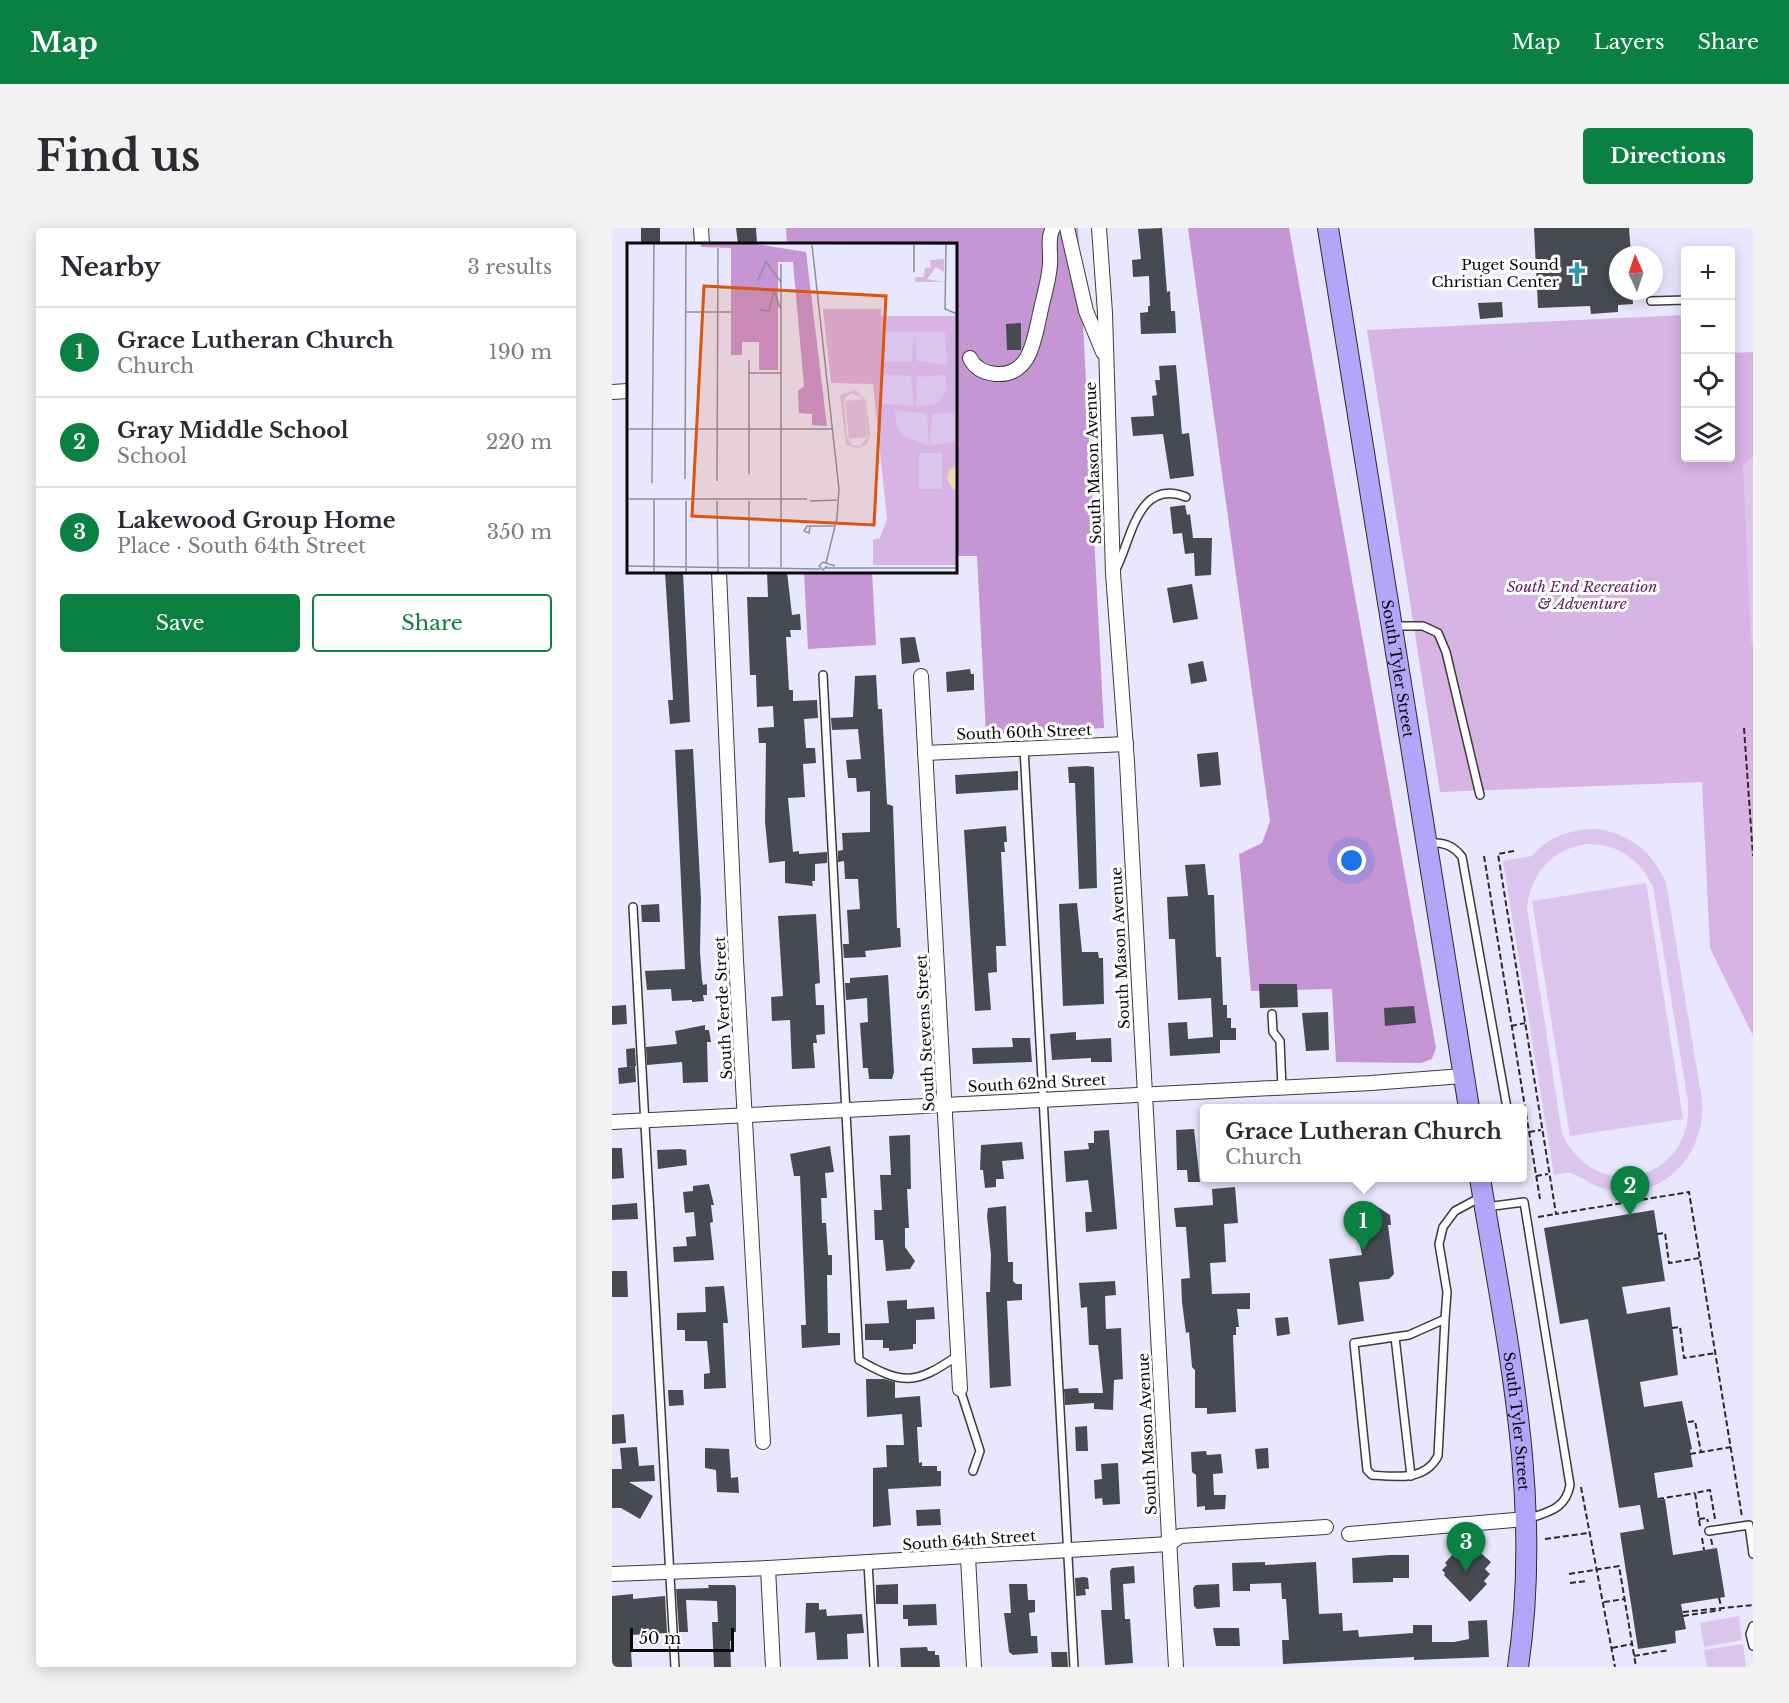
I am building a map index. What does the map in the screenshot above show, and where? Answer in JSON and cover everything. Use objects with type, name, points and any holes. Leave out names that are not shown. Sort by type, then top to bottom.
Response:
[{"type":"street","points":[[701,228],[702,243]]},
{"type":"street","points":[[970,358],[979,369],[999,374],[1016,370],[1027,358],[1033,344],[1048,276],[1053,228]]},
{"type":"street","points":[[1066,228],[1086,311],[1106,360]]},
{"type":"street","name":"South Mason Avenue","points":[[1099,228],[1113,573],[1125,744],[1176,1667]]},
{"type":"street","name":"South Tyler Street","points":[[1328,228],[1468,1104]]},
{"type":"street","points":[[612,392],[627,391]]},
{"type":"street","name":"South Verde Street","points":[[719,573],[763,1442]]},
{"type":"street","name":"South Stevens Street","points":[[921,676],[960,1389]]},
{"type":"street","name":"South 60th Street","points":[[925,753],[1125,744]]},
{"type":"street","name":"South 62nd Street","points":[[612,1122],[1282,1088],[1463,1076]]},
{"type":"street","name":"South Tyler Street","points":[[1482,1194],[1518,1405],[1527,1519],[1528,1582],[1518,1667]]},
{"type":"street","points":[[1349,1534],[1527,1519]]},
{"type":"street","name":"South 64th Street","points":[[612,1574],[868,1563],[1169,1544],[1180,1536],[1326,1527]]},
{"type":"street","points":[[968,1557],[974,1667]]},
{"type":"street","points":[[768,1568],[773,1667]]},
{"type":"lane","points":[[1651,301],[1681,300]]},
{"type":"lane","points":[[1113,573],[1141,510],[1154,499],[1168,494],[1186,497]]},
{"type":"lane","points":[[1391,626],[1423,626],[1438,633],[1446,652],[1480,795]]},
{"type":"lane","points":[[823,675],[859,1360],[884,1374],[908,1379],[929,1375],[957,1356]]},
{"type":"lane","points":[[1024,748],[1074,1667]]},
{"type":"lane","points":[[1425,843],[1440,842],[1454,848],[1462,857],[1506,1104]]},
{"type":"lane","points":[[633,907],[675,1667]]},
{"type":"lane","points":[[1272,1014],[1273,1032],[1280,1041],[1282,1088]]},
{"type":"lane","points":[[1445,1319],[1425,1331],[1354,1343],[1367,1470],[1372,1475],[1411,1476],[1433,1465],[1438,1456],[1448,1292],[1439,1244],[1443,1227],[1455,1211],[1482,1194],[1524,1202],[1570,1485],[1565,1502],[1557,1509],[1527,1519]]},
{"type":"lane","points":[[1395,1337],[1411,1476]]},
{"type":"lane","points":[[960,1389],[980,1451],[974,1471]]},
{"type":"lane","points":[[1713,1530],[1749,1525],[1753,1554]]},
{"type":"lane","points":[[868,1563],[874,1667]]},
{"type":"lane","points":[[1753,1626],[1750,1634],[1753,1646]]},
{"type":"path","points":[[1744,728],[1753,856]]},
{"type":"path","points":[[1514,851],[1498,854],[1556,1215]]},
{"type":"path","points":[[1484,856],[1524,1104]]},
{"type":"path","points":[[1511,1026],[1525,1023]]},
{"type":"path","points":[[1527,1120],[1540,1199]]},
{"type":"path","points":[[1529,1132],[1542,1130]]},
{"type":"path","points":[[1536,1176],[1549,1174]]},
{"type":"path","points":[[1526,1219],[1689,1192],[1744,1526]]},
{"type":"path","points":[[1658,1234],[1665,1233],[1669,1263],[1700,1258]]},
{"type":"path","points":[[1672,1328],[1680,1327],[1684,1358],[1716,1353]]},
{"type":"path","points":[[1688,1422],[1695,1421],[1701,1452]]},
{"type":"path","points":[[1690,1454],[1731,1447]]},
{"type":"path","points":[[1658,1499],[1710,1490],[1713,1530]]},
{"type":"path","points":[[1695,1493],[1704,1550]]},
{"type":"path","points":[[1699,1519],[1707,1518]]},
{"type":"path","points":[[1545,1539],[1588,1533]]},
{"type":"path","points":[[1712,1544],[1713,1548]]},
{"type":"path","points":[[1569,1574],[1619,1566],[1636,1667]]},
{"type":"path","points":[[1594,1569],[1601,1583],[1615,1667]]},
{"type":"path","points":[[1570,1583],[1586,1581]]},
{"type":"path","points":[[1719,1598],[1721,1608]]},
{"type":"path","points":[[1604,1602],[1625,1599]]},
{"type":"path","points":[[1683,1614],[1753,1605]]},
{"type":"path","points":[[1612,1648],[1632,1644]]},
{"type":"path","points":[[1634,1656],[1669,1650]]},
{"type":"green space","name":"South End Recreation & Adventure","points":[[1681,315],[1681,462],[1735,462],[1735,353],[1753,352],[1753,1036],[1710,948],[1702,782],[1440,792],[1367,330]]},
{"type":"shaded area","points":[[786,228],[1078,228],[1104,728],[986,734],[977,556],[957,556],[957,243],[787,243]]},
{"type":"shaded area","points":[[1188,228],[1289,228],[1436,1048],[1432,1059],[1421,1063],[1336,1062],[1332,989],[1251,991],[1239,854],[1262,843],[1270,821]]},
{"type":"shaded area","points":[[1753,456],[1753,644],[1751,644],[1743,466]]},
{"type":"shaded area","points":[[804,573],[872,573],[876,645],[808,649]]},
{"type":"shaded area","points":[[1589,829],[1610,832],[1640,847],[1655,862],[1666,883],[1702,1100],[1702,1119],[1698,1136],[1680,1167],[1667,1178],[1652,1186],[1634,1191],[1603,1189],[1571,1173],[1554,1175],[1503,861],[1532,856],[1553,839],[1570,832]],"holes":[[[1587,844],[1618,850],[1635,861],[1653,887],[1688,1102],[1686,1129],[1676,1150],[1660,1166],[1640,1175],[1618,1176],[1597,1170],[1577,1157],[1562,1134],[1527,908],[1533,884],[1545,865],[1554,857],[1575,847]]]},
{"type":"shaded area","points":[[1646,883],[1683,1119],[1570,1136],[1532,901]]},
{"type":"shaded area","points":[[1739,1616],[1742,1640],[1704,1647],[1700,1623]]},
{"type":"shaded area","points":[[1743,1644],[1746,1667],[1707,1667],[1704,1650]]},
{"type":"building","points":[[641,228],[660,228],[660,243],[641,243]]},
{"type":"building","points":[[736,228],[756,228],[757,243],[738,243]]},
{"type":"building","points":[[1162,228],[1167,292],[1170,291],[1171,311],[1175,311],[1176,333],[1141,334],[1140,313],[1148,312],[1148,306],[1150,306],[1149,276],[1133,277],[1132,260],[1141,259],[1138,229]]},
{"type":"building","name":"Puget Sound Christian Center","points":[[1534,228],[1629,228],[1630,246],[1609,246],[1609,300],[1633,300],[1633,304],[1618,305],[1618,312],[1591,314],[1590,306],[1538,308]]},
{"type":"building","points":[[1502,302],[1503,317],[1480,319],[1478,303]]},
{"type":"building","points":[[1021,323],[1021,350],[1007,350],[1006,324]]},
{"type":"building","points":[[1176,365],[1182,434],[1189,433],[1194,476],[1170,479],[1163,434],[1133,436],[1131,417],[1154,416],[1152,396],[1157,395],[1155,380],[1160,380],[1159,366]]},
{"type":"building","points":[[1185,505],[1187,515],[1190,514],[1193,538],[1212,538],[1211,575],[1195,576],[1194,553],[1185,554],[1182,533],[1173,534],[1170,507]]},
{"type":"building","points":[[665,573],[683,573],[690,722],[670,724],[668,700],[673,700]]},
{"type":"building","points":[[767,573],[787,573],[792,615],[800,614],[801,630],[790,630],[791,637],[786,637],[789,690],[793,690],[793,701],[817,700],[818,718],[804,719],[806,748],[815,748],[816,763],[803,764],[805,797],[788,798],[793,852],[799,851],[799,854],[827,852],[827,863],[815,864],[813,886],[785,883],[785,861],[769,863],[765,822],[766,743],[759,743],[758,728],[774,727],[773,706],[757,707],[756,675],[750,675],[747,597],[768,597]]},
{"type":"building","points":[[1192,584],[1198,619],[1173,623],[1167,588]]},
{"type":"building","points":[[915,637],[920,662],[902,664],[900,638]]},
{"type":"building","points":[[1203,661],[1207,681],[1191,684],[1188,664]]},
{"type":"building","points":[[970,669],[971,674],[974,674],[974,690],[947,692],[946,672]]},
{"type":"building","points":[[876,675],[878,709],[882,709],[887,804],[893,806],[897,928],[900,928],[901,947],[865,951],[866,957],[844,958],[843,944],[849,944],[847,910],[860,909],[858,879],[845,879],[844,861],[838,862],[838,851],[843,850],[842,833],[870,832],[870,791],[857,792],[856,778],[848,778],[846,760],[861,759],[858,729],[832,730],[831,718],[853,717],[855,676]]},
{"type":"building","points":[[693,749],[701,899],[700,952],[702,980],[703,985],[707,984],[707,995],[703,995],[704,1001],[692,1002],[692,1000],[672,1001],[671,989],[647,990],[645,971],[685,969],[675,750]]},
{"type":"building","points":[[1218,752],[1221,785],[1200,787],[1197,754]]},
{"type":"building","points":[[1068,767],[1094,767],[1097,888],[1079,889],[1075,783],[1069,783]]},
{"type":"building","points":[[1018,771],[1018,790],[956,794],[955,775]]},
{"type":"building","points":[[1006,826],[1007,842],[1004,842],[1005,852],[1001,852],[1006,946],[996,946],[997,972],[988,973],[991,1010],[975,1011],[964,830]]},
{"type":"building","points":[[1205,864],[1208,895],[1214,895],[1216,957],[1221,957],[1223,1005],[1227,1005],[1227,1018],[1231,1018],[1231,1028],[1236,1028],[1236,1040],[1220,1040],[1220,1053],[1170,1056],[1168,1023],[1187,1022],[1188,1039],[1213,1037],[1211,998],[1178,1000],[1175,939],[1169,939],[1167,897],[1188,896],[1185,865]]},
{"type":"building","points":[[1077,903],[1082,952],[1098,952],[1099,958],[1103,958],[1104,1004],[1063,1006],[1059,904]]},
{"type":"building","points":[[659,904],[660,922],[642,922],[641,905]]},
{"type":"building","points":[[816,914],[820,983],[815,984],[816,1005],[824,1005],[825,1034],[816,1035],[817,1043],[813,1043],[815,1068],[792,1069],[790,1020],[772,1021],[771,997],[783,996],[778,916]]},
{"type":"building","points":[[888,975],[894,1072],[892,1079],[869,1079],[868,1068],[863,1068],[860,1023],[868,1022],[867,998],[846,1000],[845,983],[850,983],[850,978]]},
{"type":"building","points":[[1259,984],[1297,984],[1298,1007],[1260,1008]]},
{"type":"building","points":[[626,1005],[627,1024],[612,1025],[612,1006]]},
{"type":"building","points":[[1414,1006],[1416,1023],[1385,1026],[1384,1008]]},
{"type":"building","points":[[1328,1012],[1329,1050],[1306,1051],[1302,1013]]},
{"type":"building","points":[[705,1025],[705,1030],[709,1030],[711,1042],[707,1042],[708,1082],[683,1083],[682,1062],[647,1065],[646,1047],[677,1044],[675,1031]]},
{"type":"building","points":[[1076,1032],[1076,1040],[1111,1038],[1112,1062],[1091,1062],[1091,1058],[1052,1060],[1050,1034]]},
{"type":"building","points":[[1012,1038],[1030,1038],[1032,1062],[973,1064],[972,1048],[1013,1047]]},
{"type":"building","points":[[635,1048],[636,1066],[627,1067],[626,1049]]},
{"type":"building","points":[[635,1066],[636,1082],[619,1084],[618,1068]]},
{"type":"building","points":[[1194,1129],[1200,1182],[1188,1182],[1187,1170],[1177,1170],[1176,1130]]},
{"type":"building","points":[[1109,1130],[1117,1229],[1086,1232],[1085,1212],[1092,1212],[1088,1180],[1066,1182],[1064,1151],[1089,1149],[1088,1143],[1094,1143],[1094,1131]]},
{"type":"building","points":[[910,1135],[911,1189],[907,1189],[909,1228],[905,1228],[905,1247],[915,1261],[910,1269],[886,1271],[883,1240],[875,1240],[874,1210],[882,1210],[880,1175],[891,1175],[889,1136]]},
{"type":"building","points":[[1022,1142],[1024,1159],[1002,1161],[1004,1179],[996,1179],[996,1187],[985,1188],[983,1170],[980,1170],[981,1145]]},
{"type":"building","points":[[830,1146],[834,1172],[825,1173],[827,1198],[821,1198],[822,1223],[826,1223],[828,1255],[832,1255],[832,1275],[827,1275],[828,1333],[840,1333],[840,1345],[802,1348],[801,1325],[806,1325],[800,1176],[794,1176],[790,1154]]},
{"type":"building","points":[[612,1148],[622,1148],[624,1178],[612,1179]]},
{"type":"building","points":[[657,1150],[686,1150],[687,1165],[658,1169]]},
{"type":"building","points":[[709,1184],[714,1205],[711,1205],[713,1222],[710,1223],[714,1260],[674,1262],[673,1247],[687,1246],[686,1237],[696,1236],[694,1212],[685,1213],[683,1192],[693,1191],[693,1186]]},
{"type":"building","points":[[1235,1187],[1238,1223],[1224,1224],[1226,1262],[1210,1263],[1212,1294],[1250,1293],[1250,1309],[1237,1309],[1239,1327],[1236,1327],[1236,1335],[1233,1335],[1236,1412],[1207,1414],[1207,1408],[1195,1408],[1195,1370],[1192,1367],[1189,1332],[1186,1333],[1182,1302],[1181,1279],[1190,1278],[1186,1227],[1176,1227],[1174,1208],[1213,1205],[1212,1189]]},
{"type":"building","points":[[1370,1202],[1390,1215],[1391,1225],[1388,1225],[1394,1274],[1389,1279],[1359,1282],[1364,1321],[1338,1325],[1329,1259],[1362,1255],[1355,1219]]},
{"type":"building","points":[[637,1203],[638,1219],[612,1220],[612,1205]]},
{"type":"building","points":[[1006,1206],[1008,1262],[1013,1262],[1013,1281],[1016,1284],[1022,1284],[1022,1300],[1007,1301],[1011,1386],[990,1388],[986,1292],[990,1292],[991,1255],[987,1216],[988,1208]]},
{"type":"building","points":[[1654,1210],[1665,1281],[1622,1287],[1627,1314],[1670,1307],[1678,1375],[1640,1382],[1644,1407],[1682,1401],[1692,1449],[1690,1450],[1693,1467],[1654,1473],[1658,1500],[1665,1499],[1673,1555],[1717,1548],[1725,1597],[1681,1604],[1686,1629],[1675,1631],[1676,1643],[1638,1649],[1620,1533],[1644,1529],[1640,1505],[1619,1508],[1588,1319],[1560,1324],[1544,1228]]},
{"type":"building","points":[[612,1271],[627,1271],[628,1297],[612,1297]]},
{"type":"building","points":[[1115,1281],[1116,1295],[1105,1296],[1106,1329],[1121,1328],[1123,1379],[1114,1380],[1113,1410],[1094,1409],[1094,1403],[1065,1405],[1064,1389],[1078,1388],[1079,1393],[1103,1393],[1098,1345],[1089,1345],[1087,1307],[1081,1308],[1079,1283]]},
{"type":"building","points":[[724,1286],[728,1323],[723,1323],[726,1388],[704,1389],[704,1374],[710,1373],[707,1341],[685,1341],[685,1330],[677,1330],[677,1313],[706,1312],[705,1287]]},
{"type":"building","points":[[907,1300],[907,1309],[934,1307],[935,1319],[916,1320],[916,1344],[913,1344],[913,1349],[889,1351],[889,1348],[883,1348],[883,1340],[865,1340],[865,1324],[889,1323],[887,1301]]},
{"type":"building","points":[[1288,1317],[1290,1334],[1277,1336],[1275,1318]]},
{"type":"building","points":[[866,1379],[884,1379],[895,1382],[895,1398],[920,1396],[922,1427],[917,1427],[919,1463],[922,1462],[922,1466],[937,1466],[937,1471],[941,1471],[941,1486],[888,1489],[891,1525],[873,1527],[873,1468],[887,1467],[886,1445],[904,1445],[902,1414],[867,1417]]},
{"type":"building","points":[[668,1390],[683,1390],[684,1405],[669,1406]]},
{"type":"building","points":[[624,1414],[626,1443],[612,1444],[612,1415]]},
{"type":"building","points":[[1087,1426],[1088,1451],[1076,1451],[1075,1427]]},
{"type":"building","points":[[637,1447],[639,1466],[654,1465],[655,1481],[629,1482],[653,1496],[640,1519],[621,1508],[612,1508],[612,1469],[622,1469],[620,1448]]},
{"type":"building","points":[[705,1448],[729,1449],[731,1478],[738,1477],[739,1493],[717,1492],[716,1470],[705,1468]]},
{"type":"building","points":[[1268,1448],[1269,1468],[1257,1469],[1255,1449]]},
{"type":"building","points":[[1206,1451],[1207,1455],[1221,1454],[1223,1473],[1213,1474],[1214,1495],[1226,1495],[1225,1509],[1205,1510],[1205,1506],[1197,1507],[1196,1475],[1192,1472],[1191,1452]]},
{"type":"building","points":[[1118,1463],[1120,1504],[1103,1505],[1102,1498],[1095,1499],[1094,1480],[1102,1479],[1101,1464]]},
{"type":"building","points":[[940,1509],[941,1525],[917,1526],[916,1510]]},
{"type":"building","points":[[1462,1544],[1470,1551],[1474,1547],[1491,1562],[1485,1569],[1490,1574],[1484,1581],[1487,1584],[1470,1602],[1442,1570],[1447,1565],[1445,1563]]},
{"type":"building","points":[[1409,1555],[1409,1578],[1393,1578],[1393,1582],[1353,1583],[1352,1558]]},
{"type":"building","points":[[1265,1562],[1265,1565],[1316,1562],[1319,1614],[1342,1613],[1343,1631],[1358,1630],[1359,1637],[1413,1633],[1413,1625],[1432,1625],[1432,1642],[1454,1642],[1469,1639],[1468,1621],[1487,1620],[1489,1657],[1414,1660],[1414,1657],[1283,1664],[1282,1640],[1289,1640],[1286,1599],[1282,1599],[1281,1583],[1250,1584],[1250,1591],[1233,1591],[1232,1563]]},
{"type":"building","points":[[1134,1566],[1135,1583],[1123,1584],[1125,1619],[1130,1619],[1133,1663],[1105,1665],[1101,1610],[1112,1610],[1110,1571],[1112,1568]]},
{"type":"building","points":[[1075,1578],[1088,1578],[1089,1589],[1085,1589],[1086,1595],[1076,1596]]},
{"type":"building","points":[[898,1584],[898,1604],[876,1604],[876,1585]]},
{"type":"building","points":[[1009,1584],[1027,1584],[1028,1600],[1035,1600],[1035,1612],[1029,1613],[1031,1636],[1037,1636],[1038,1653],[1013,1655],[1009,1652],[1004,1613],[1011,1613]]},
{"type":"building","points":[[1219,1584],[1220,1607],[1197,1609],[1194,1606],[1193,1588],[1196,1585]]},
{"type":"building","points":[[708,1585],[735,1585],[736,1588],[736,1632],[734,1632],[734,1641],[730,1641],[731,1667],[714,1667],[712,1622],[718,1622],[717,1601],[686,1600],[688,1632],[679,1632],[676,1589],[709,1588]]},
{"type":"building","points":[[633,1594],[633,1599],[665,1596],[667,1633],[630,1635],[632,1667],[612,1667],[612,1596]]},
{"type":"building","points":[[806,1603],[819,1603],[819,1610],[826,1609],[827,1616],[862,1614],[864,1633],[847,1634],[848,1659],[817,1660],[815,1632],[805,1633]]},
{"type":"building","points":[[936,1604],[937,1625],[908,1626],[908,1619],[903,1619],[903,1605]]},
{"type":"building","points":[[1213,1628],[1239,1628],[1240,1646],[1216,1646]]},
{"type":"building","points":[[927,1647],[928,1651],[935,1651],[935,1655],[939,1655],[940,1667],[901,1667],[900,1648]]},
{"type":"building","points":[[1051,1652],[1067,1652],[1068,1667],[1052,1667]]},
{"type":"place","name":"Puget Sound Christian Center","points":[[1577,273]]},
{"type":"place","name":"Gray Middle School","points":[[1630,1216]]},
{"type":"place","name":"Grace Lutheran Church","points":[[1363,1251]]},
{"type":"place","name":"Lakewood Group Home","points":[[1466,1572]]}]
